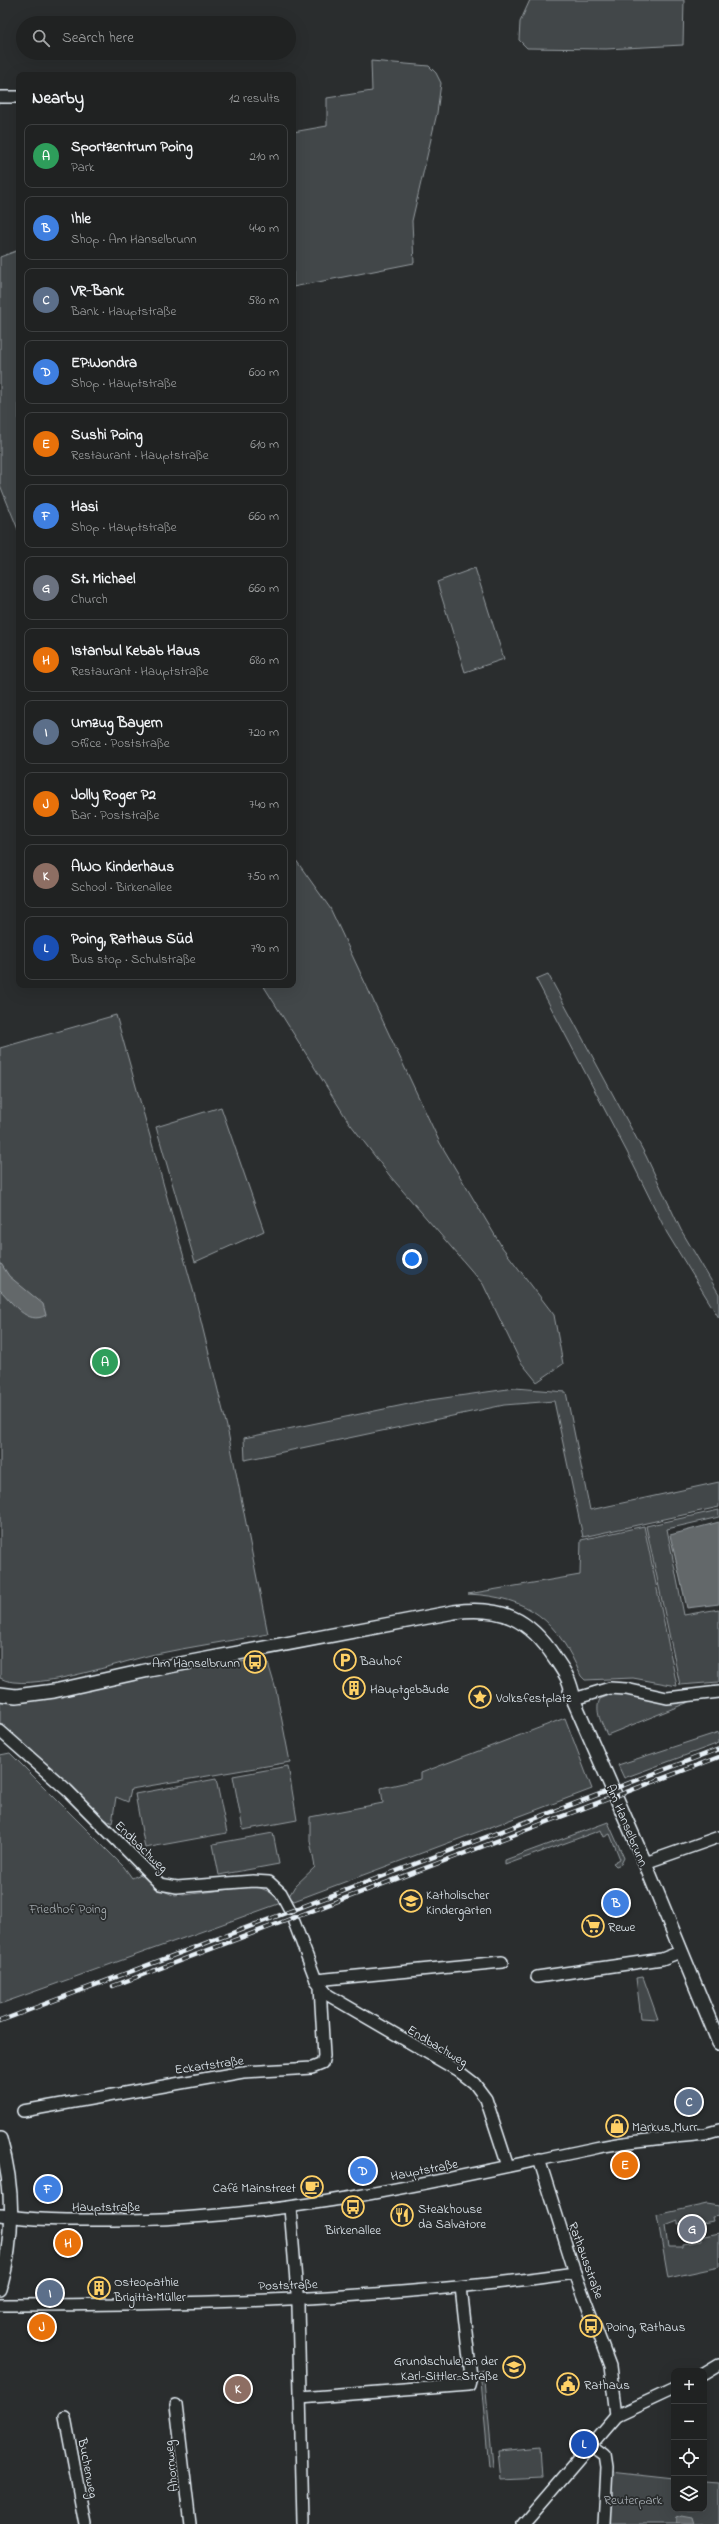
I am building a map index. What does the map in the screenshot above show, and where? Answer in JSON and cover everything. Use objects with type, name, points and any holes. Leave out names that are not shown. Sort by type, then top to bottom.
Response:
[{"type":"street","points":[[0,97],[16,97]]},
{"type":"street","name":"Am Hanselbrunn","points":[[0,1694],[16,1696],[54,1691],[149,1670],[471,1610],[484,1610],[517,1619],[539,1635],[568,1676],[574,1699],[645,1863],[680,1952],[719,2043]]},
{"type":"street","points":[[574,1699],[610,1688],[626,1689],[667,1698],[719,1692]]},
{"type":"street","name":"Endbachweg","points":[[0,1731],[67,1790],[160,1884],[177,1888],[253,1881],[269,1882],[281,1893],[289,1908]]},
{"type":"street","points":[[645,1863],[719,1837]]},
{"type":"street","name":"Endbachweg","points":[[294,1922],[318,1983],[334,2000],[457,2070],[474,2083],[486,2099],[508,2166]]},
{"type":"street","points":[[537,1977],[662,1959],[680,1952]]},
{"type":"street","points":[[318,1983],[502,1962]]},
{"type":"street","name":"Eckartstraße","points":[[23,2111],[243,2072],[312,2068],[322,2064],[324,2056],[318,1983]]},
{"type":"street","name":"Hauptstraße","points":[[6,2216],[31,2220],[152,2220],[290,2208],[446,2180],[605,2146],[705,2134],[719,2130]]},
{"type":"street","points":[[0,2139],[7,2163],[6,2216],[10,2251],[0,2289]]},
{"type":"street","name":"Rathausstraße","points":[[539,2159],[575,2273],[610,2366],[616,2416]]},
{"type":"street","points":[[290,2208],[298,2298],[303,2524]]},
{"type":"street","name":"Poststraße","points":[[0,2305],[298,2298],[461,2287],[575,2273]]},
{"type":"street","points":[[300,2398],[469,2385],[471,2377],[461,2287]]},
{"type":"street","points":[[707,2372],[719,2365]]},
{"type":"street","points":[[523,2524],[590,2444],[616,2416],[671,2390]]},
{"type":"street","name":"Ahornweg","points":[[176,2405],[190,2524]]},
{"type":"street","name":"Buchenweg","points":[[65,2417],[85,2524]]},
{"type":"street","points":[[590,2444],[605,2455],[604,2524]]},
{"type":"green space","points":[[530,0],[684,0],[683,45],[606,49],[527,48],[519,40],[520,22]]},
{"type":"green space","points":[[371,61],[429,66],[436,73],[441,83],[437,113],[412,221],[414,263],[296,286],[296,131],[327,126],[327,98],[372,91]]},
{"type":"green space","points":[[16,251],[16,525],[0,485],[0,257]]},
{"type":"green space","points":[[475,568],[504,659],[465,672],[437,582]]},
{"type":"green space","points":[[296,860],[330,908],[440,1143],[502,1247],[554,1315],[563,1364],[537,1382],[520,1361],[483,1284],[390,1176],[348,1121],[265,988],[296,988]]},
{"type":"green space","points":[[548,974],[646,1156],[681,1230],[719,1294],[719,1318],[667,1233],[627,1152],[536,979]]},
{"type":"green space","points":[[116,1015],[195,1297],[227,1427],[268,1634],[151,1655],[73,1676],[51,1680],[13,1682],[0,1678],[0,1048]]},
{"type":"green space","points":[[221,1107],[264,1231],[195,1262],[156,1127]]},
{"type":"green space","points":[[515,1388],[566,1392],[590,1510],[719,1482],[719,1507],[583,1537],[554,1401],[504,1405],[245,1460],[244,1438],[423,1401]]},
{"type":"green space","points":[[719,1510],[719,1517],[667,1529],[684,1615],[719,1609],[719,1682],[680,1685],[646,1526]]},
{"type":"green space","points":[[644,1526],[677,1686],[633,1678],[585,1680],[581,1676],[562,1640],[551,1626],[539,1615],[525,1606],[508,1600],[490,1596],[468,1594],[580,1575],[581,1540]]},
{"type":"green space","points":[[247,1661],[268,1663],[276,1690],[290,1762],[131,1789],[128,1802],[116,1797],[112,1823],[97,1815],[0,1726],[0,1701],[16,1701],[142,1677]]},
{"type":"green space","points":[[612,1694],[694,1700],[607,1735],[599,1717],[598,1704],[600,1699]]},
{"type":"green space","points":[[565,1718],[592,1789],[294,1901],[289,1896],[295,1886],[315,1867],[310,1841],[310,1817],[383,1803],[381,1788],[421,1779],[421,1773]]},
{"type":"green space","points":[[719,1732],[719,1743],[624,1778],[618,1765]]},
{"type":"green space","name":"Friedhof Poing","points":[[10,1753],[124,1867],[132,1878],[143,1873],[157,1888],[175,1896],[256,1886],[272,1893],[281,1903],[0,2004],[0,1755]]},
{"type":"green space","points":[[288,1766],[297,1820],[243,1830],[233,1776]]},
{"type":"green space","points":[[216,1779],[227,1833],[145,1848],[135,1794]]},
{"type":"green space","points":[[608,1822],[624,1858],[621,1864],[616,1866],[613,1863],[620,1859],[610,1834],[604,1837],[601,1830],[505,1865],[505,1860]]},
{"type":"green space","points":[[273,1833],[279,1864],[219,1875],[213,1844]]},
{"type":"green space","points":[[643,1977],[658,2019],[641,2018],[636,1978]]},
{"type":"green space","points":[[707,2204],[719,2206],[719,2216],[712,2217],[713,2221],[698,2224],[698,2220],[678,2224],[678,2221],[665,2226],[668,2247],[682,2247],[682,2244],[701,2241],[701,2237],[719,2233],[719,2267],[668,2278],[657,2215]]},
{"type":"green space","points":[[484,2369],[493,2467],[489,2468],[480,2370]]},
{"type":"green space","points":[[540,2447],[542,2478],[501,2480],[498,2451]]},
{"type":"green space","name":"Reuterpark","points":[[610,2472],[671,2479],[671,2512],[707,2512],[707,2482],[719,2483],[719,2524],[695,2524],[676,2517],[676,2524],[607,2524]]},
{"type":"shaded area","points":[[0,1262],[9,1276],[43,1304],[46,1315],[39,1318],[33,1318],[21,1312],[0,1290]]},
{"type":"shaded area","points":[[719,1522],[719,1604],[687,1608],[670,1535]]},
{"type":"shaded area","points":[[682,2515],[693,2517],[695,2524],[676,2524],[676,2517]]},
{"type":"railway","points":[[0,2021],[719,1749]]},
{"type":"railway","points":[[113,1986],[719,1757]]},
{"type":"place","name":"Sportzentrum Poing","points":[[105,1362]]},
{"type":"place","name":"Bauhof","points":[[345,1660]]},
{"type":"place","name":"Am Hanselbrunn","points":[[255,1662]]},
{"type":"place","name":"Hauptgebäude","points":[[354,1688]]},
{"type":"place","name":"Volksfestplatz","points":[[480,1697]]},
{"type":"place","name":"Katholischer Kindergarten","points":[[411,1901]]},
{"type":"place","name":"Ihle","points":[[616,1903]]},
{"type":"place","name":"Rewe","points":[[593,1926]]},
{"type":"place","name":"VR-Bank","points":[[689,2102]]},
{"type":"place","name":"Markus Murr","points":[[617,2126]]},
{"type":"place","name":"Sushi Poing","points":[[625,2165]]},
{"type":"place","name":"EP:Wondra","points":[[363,2171]]},
{"type":"place","name":"Café Mainstreet","points":[[312,2187]]},
{"type":"place","name":"Hasi","points":[[48,2189]]},
{"type":"place","name":"Birkenallee","points":[[353,2207]]},
{"type":"place","name":"Steakhouse da Salvatore","points":[[402,2215]]},
{"type":"place","name":"St. Michael","points":[[692,2229]]},
{"type":"place","name":"Istanbul Kebab Haus","points":[[68,2243]]},
{"type":"place","name":"Osteopathie Brigitta Müller","points":[[99,2288]]},
{"type":"place","name":"Umzug Bayern","points":[[50,2293]]},
{"type":"place","name":"Poing, Rathaus","points":[[591,2326]]},
{"type":"place","name":"Jolly Roger P2","points":[[42,2327]]},
{"type":"place","name":"Grundschule an der Karl-Sittler-Straße","points":[[514,2367]]},
{"type":"place","name":"Rathaus","points":[[568,2384]]},
{"type":"place","name":"AWO Kinderhaus","points":[[238,2389]]},
{"type":"place","name":"Poing, Rathaus Süd","points":[[584,2444]]}]
